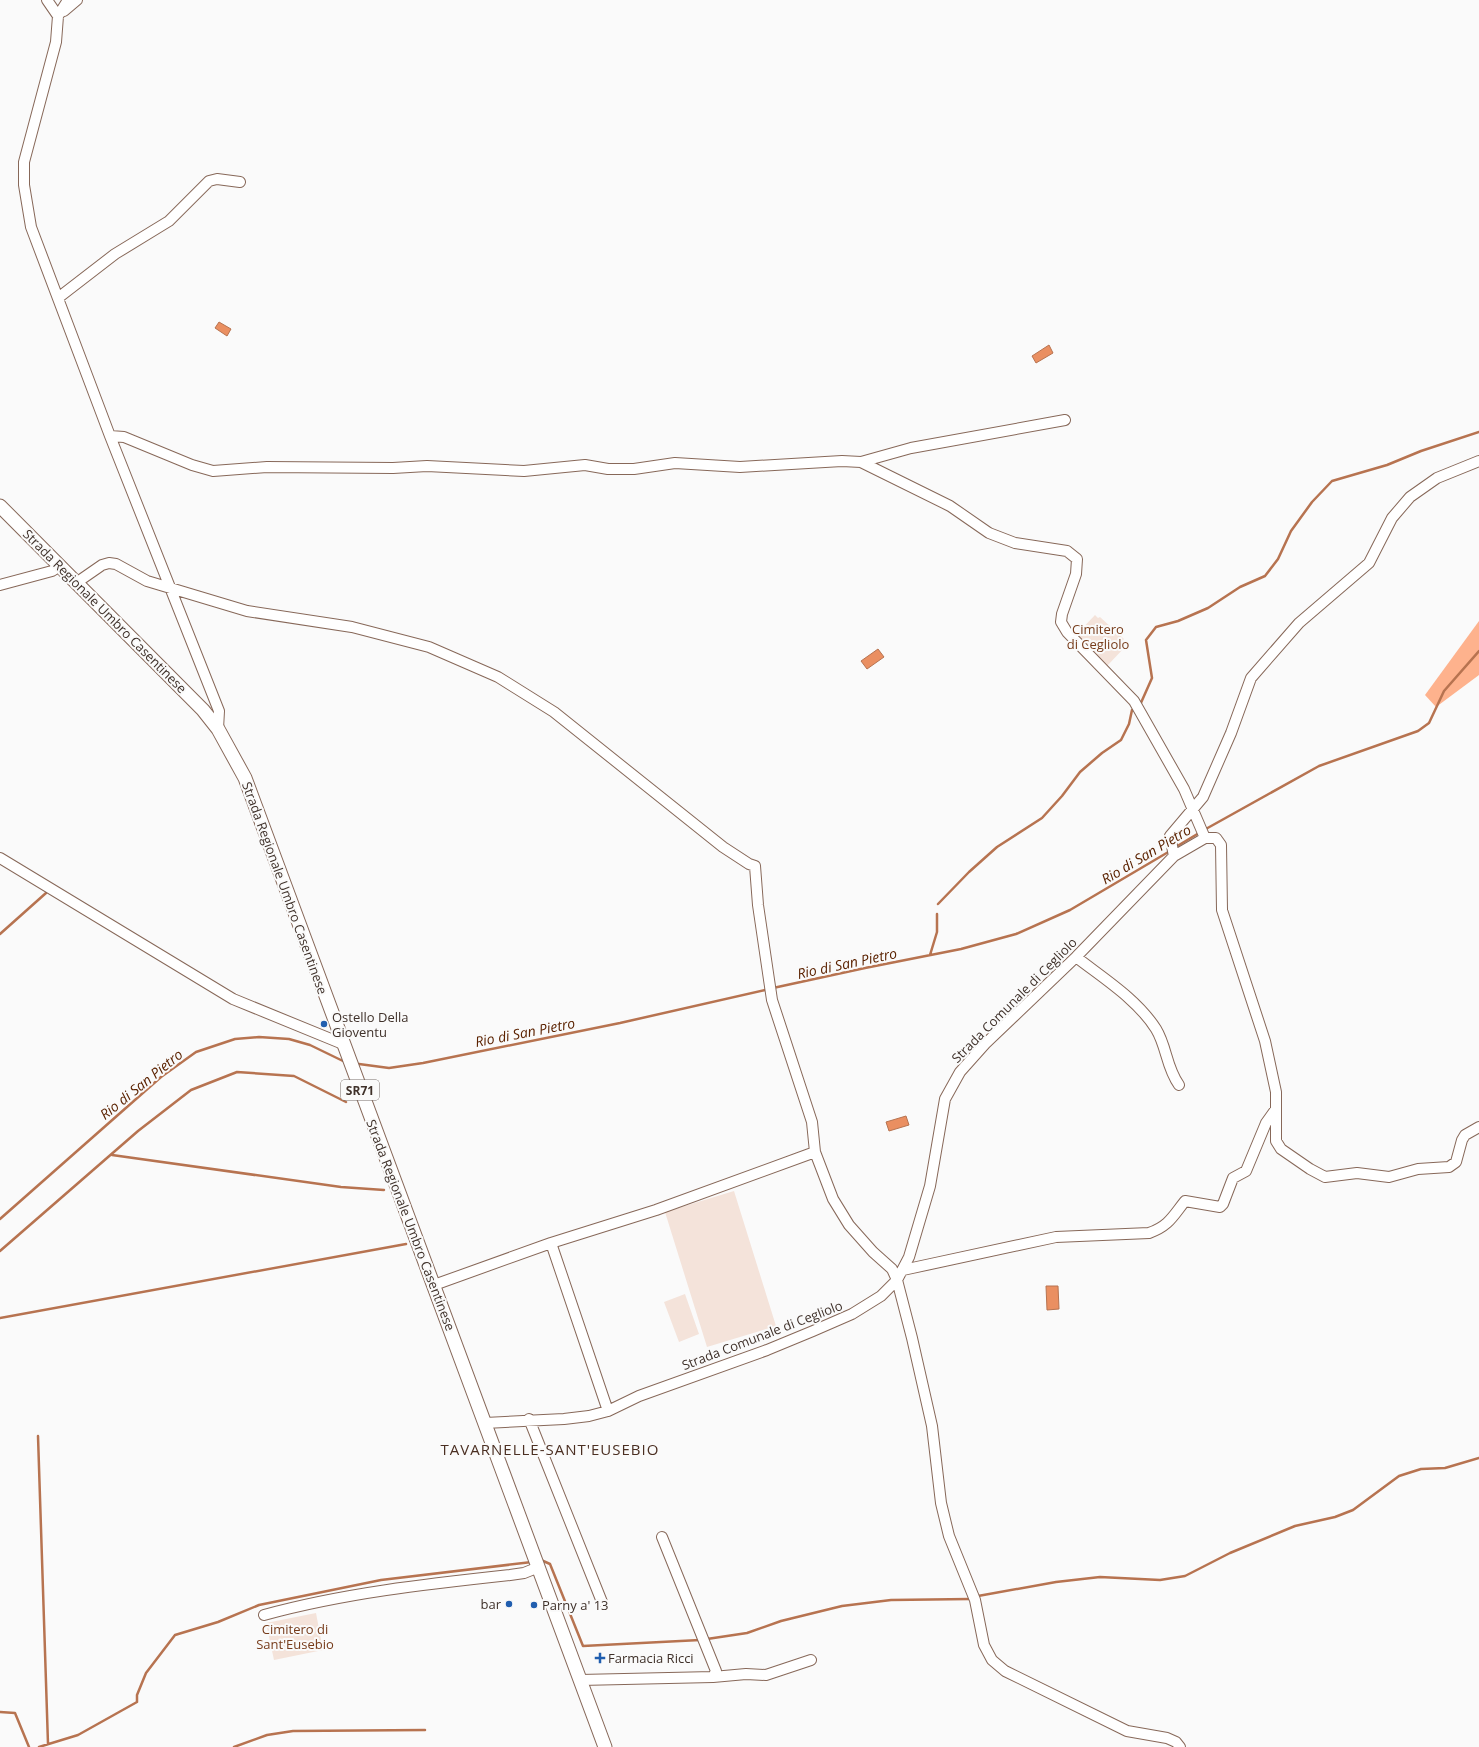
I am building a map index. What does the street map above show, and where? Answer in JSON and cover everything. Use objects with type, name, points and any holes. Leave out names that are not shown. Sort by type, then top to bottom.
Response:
[{"type":"main road","name":"Strada Regionale Umbro Casentinese","points":[[0,506],[203,710],[218,729],[245,778],[342,1044],[434,1285],[605,1747]]},
{"type":"street","points":[[47,0],[58,16]]},
{"type":"street","points":[[68,0],[58,16],[56,42],[24,162],[24,185],[31,227],[110,436],[219,711],[218,729]]},
{"type":"street","points":[[58,16],[77,0]]},
{"type":"street","points":[[58,298],[115,254],[169,221],[209,181],[217,178],[240,182]]},
{"type":"street","points":[[110,436],[124,437],[192,465],[213,471],[267,467],[393,468],[428,466],[524,471],[585,465],[608,469],[634,469],[675,463],[740,467],[842,461],[861,462],[911,448],[1065,420]]},
{"type":"street","points":[[1174,856],[1170,836],[1203,797],[1231,733],[1251,678],[1299,623],[1369,563],[1392,518],[1410,497],[1437,478],[1479,461]]},
{"type":"street","points":[[861,462],[950,506],[989,533],[1015,543],[1067,551],[1077,559],[1076,574],[1062,614],[1061,622],[1077,643],[1134,701],[1194,809],[1205,838],[1216,838],[1222,845],[1222,910],[1266,1040],[1276,1092],[1276,1141],[1281,1149],[1310,1170],[1324,1177],[1357,1173],[1389,1177],[1418,1169],[1449,1167],[1456,1162],[1465,1134],[1479,1127]]},
{"type":"street","points":[[76,583],[102,565],[109,563],[116,564],[147,581],[247,611],[352,627],[429,647],[498,677],[554,712],[723,847],[749,864],[755,866],[758,905],[772,1000],[812,1122],[815,1152],[833,1199],[848,1225],[892,1269],[897,1280],[932,1426],[940,1504],[949,1536],[975,1600],[984,1645],[992,1660],[1005,1672],[1127,1731],[1167,1738],[1176,1742],[1180,1747]]},
{"type":"street","points":[[0,584],[52,571],[60,566]]},
{"type":"street","name":"Strada Comunale di Cegliolo","points":[[485,1423],[564,1419],[589,1416],[608,1411],[639,1396],[767,1350],[852,1314],[881,1296],[897,1280],[909,1257],[930,1186],[945,1098],[960,1072],[985,1044],[1076,957],[1174,856],[1205,838]]},
{"type":"street","points":[[0,858],[233,999],[342,1044]]},
{"type":"street","points":[[1076,957],[1121,992],[1146,1015],[1156,1030],[1171,1074],[1179,1085]]},
{"type":"street","points":[[903,1270],[1056,1237],[1149,1233],[1160,1229],[1173,1219],[1186,1201],[1220,1207],[1223,1204],[1233,1178],[1246,1171],[1266,1124],[1276,1109]]},
{"type":"street","points":[[434,1285],[550,1243],[656,1210],[815,1152]]},
{"type":"street","points":[[550,1243],[608,1411]]},
{"type":"street","points":[[529,1420],[602,1602]]},
{"type":"street","points":[[662,1537],[716,1671],[713,1677]]},
{"type":"street","points":[[264,1615],[310,1602],[419,1585],[524,1573],[538,1567]]},
{"type":"street","points":[[580,1680],[713,1677],[746,1674],[766,1675],[811,1660]]},
{"type":"green space","name":"Cimitero di Cegliolo","points":[[1095,615],[1098,618],[1100,617],[1124,639],[1122,641],[1126,646],[1107,666],[1075,636]]},
{"type":"green space","points":[[734,1191],[776,1326],[707,1347],[665,1212]]},
{"type":"green space","points":[[685,1294],[699,1334],[679,1342],[664,1302]]},
{"type":"green space","name":"Cimitero di Sant'Eusebio","points":[[316,1613],[323,1650],[274,1660],[266,1623]]},
{"type":"shaded area","points":[[219,322],[231,329],[227,336],[215,328]]},
{"type":"shaded area","points":[[1049,345],[1053,353],[1036,363],[1032,356]]},
{"type":"shaded area","points":[[1479,621],[1479,675],[1436,707],[1425,695]]},
{"type":"shaded area","points":[[878,649],[884,657],[867,669],[861,661]]},
{"type":"shaded area","points":[[906,1116],[909,1125],[889,1131],[886,1122]]},
{"type":"shaded area","points":[[1046,1286],[1058,1286],[1059,1309],[1047,1310]]},
{"type":"waterway","points":[[1140,705],[1152,678],[1146,640],[1156,627],[1178,621],[1208,608],[1240,587],[1265,576],[1278,559],[1291,531],[1312,502],[1332,481],[1387,465],[1421,451],[1479,432]]},
{"type":"waterway","name":"Rio di San Pietro","points":[[1204,830],[1319,766],[1418,731],[1429,723],[1444,691],[1479,651]]},
{"type":"waterway","points":[[938,904],[969,872],[997,847],[1042,818],[1062,796],[1080,772],[1102,753],[1121,740],[1129,724],[1132,710],[1136,708]]},
{"type":"waterway","name":"Rio di San Pietro","points":[[1174,848],[1199,833]]},
{"type":"waterway","name":"Rio di San Pietro","points":[[773,988],[961,949],[1016,934],[1070,910],[1170,851]]},
{"type":"waterway","points":[[0,934],[46,893]]},
{"type":"waterway","points":[[930,955],[937,932],[937,914]]},
{"type":"waterway","name":"Rio di San Pietro","points":[[359,1064],[389,1068],[423,1063],[620,1023],[765,990]]},
{"type":"waterway","name":"Rio di San Pietro","points":[[0,1219],[161,1077],[196,1052],[235,1039],[259,1037],[289,1039],[310,1045],[345,1062]]},
{"type":"waterway","points":[[0,1251],[138,1131],[191,1090],[237,1072],[294,1076],[346,1102]]},
{"type":"waterway","points":[[112,1155],[341,1187],[384,1190]]},
{"type":"waterway","points":[[0,1318],[406,1244]]},
{"type":"waterway","points":[[38,1436],[48,1744]]},
{"type":"waterway","points":[[978,1596],[1056,1582],[1100,1577],[1160,1580],[1185,1576],[1230,1553],[1295,1526],[1335,1517],[1353,1510],[1399,1476],[1421,1469],[1445,1468],[1479,1458]]},
{"type":"waterway","points":[[541,1560],[550,1564],[583,1646],[700,1640]]},
{"type":"waterway","points":[[39,1747],[78,1735],[137,1702],[137,1695],[146,1673],[175,1635],[218,1622],[259,1605],[381,1580],[532,1562]]},
{"type":"waterway","points":[[707,1639],[747,1633],[781,1621],[842,1606],[891,1600],[970,1599]]},
{"type":"waterway","points":[[0,1712],[15,1713],[29,1747]]},
{"type":"waterway","points":[[234,1747],[267,1735],[293,1731],[425,1730]]},
{"type":"place","name":"Ostello Della Gioventu","points":[[324,1024]]},
{"type":"place","name":"bar","points":[[509,1604]]},
{"type":"place","name":"Parny a' 13","points":[[534,1605]]},
{"type":"place","name":"Farmacia Ricci","points":[[600,1658]]},
{"type":"district","name":"TAVARNELLE-SANT'EUSEBIO","points":[[550,1449]]}]
